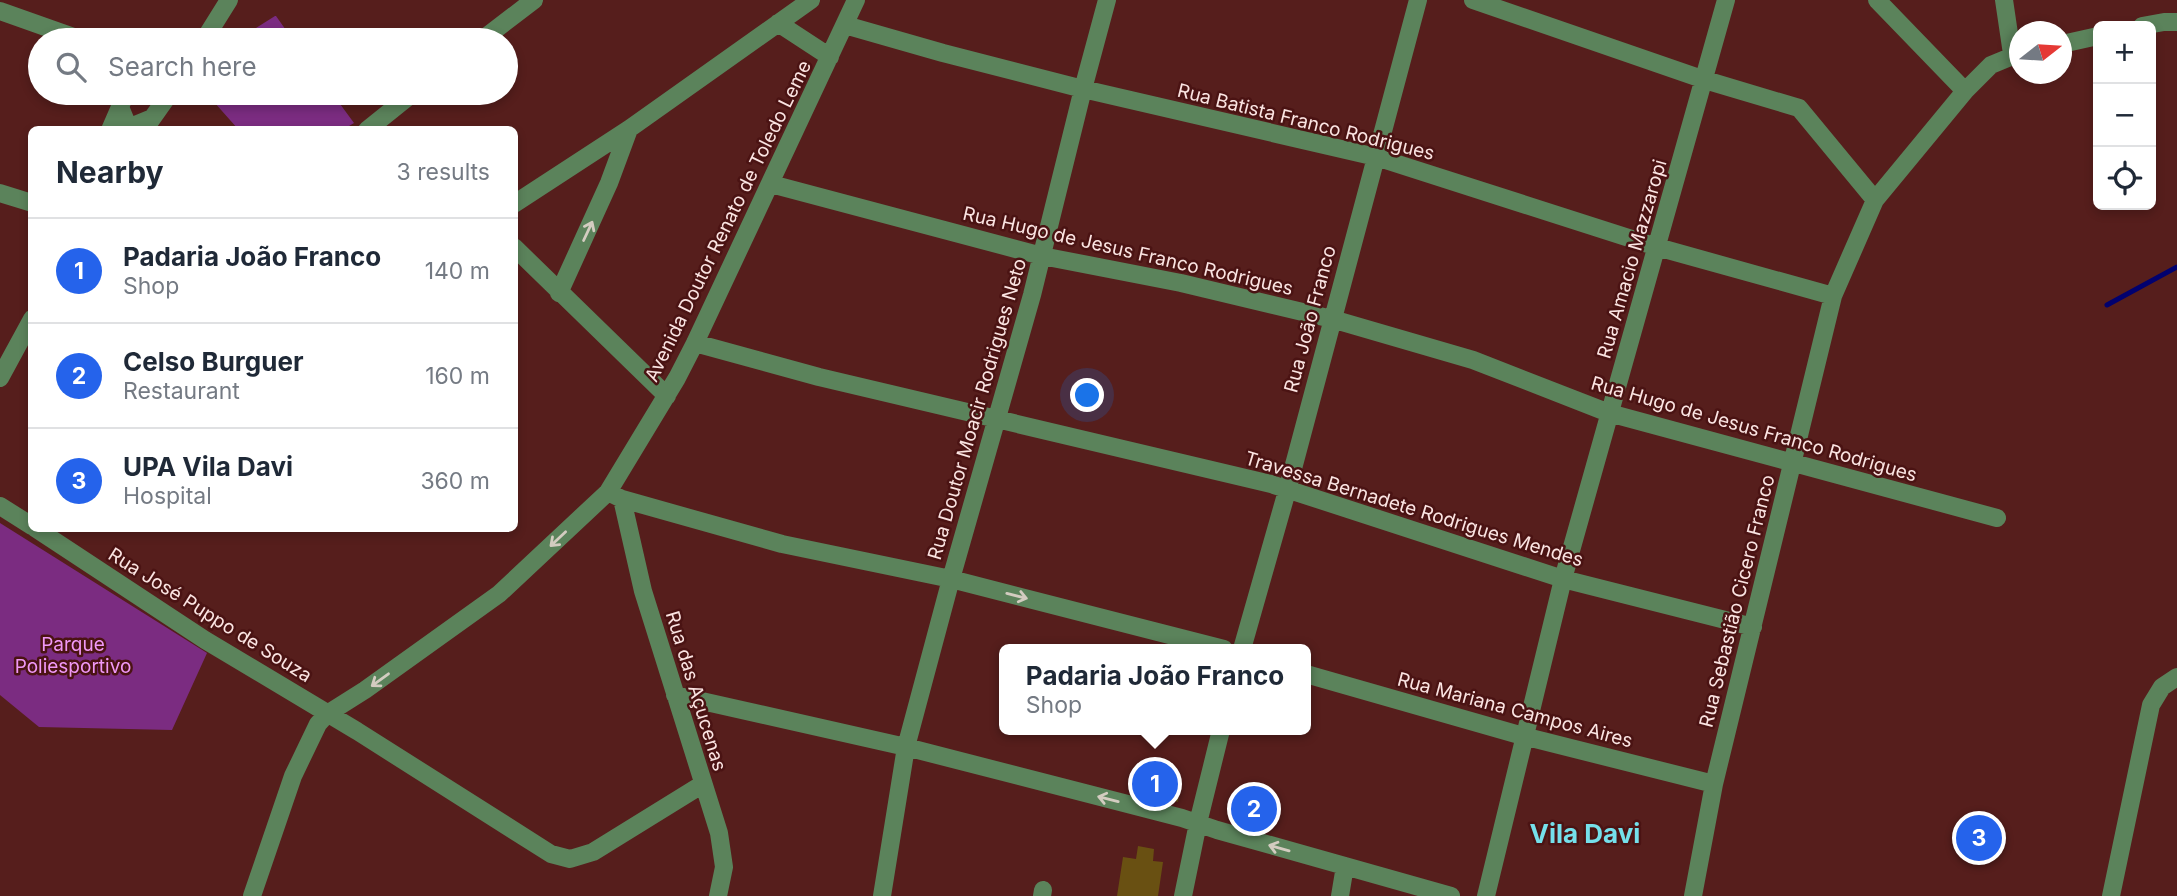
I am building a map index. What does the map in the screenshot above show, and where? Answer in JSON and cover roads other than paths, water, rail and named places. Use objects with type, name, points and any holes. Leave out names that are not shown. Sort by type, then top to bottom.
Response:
[{"type":"street","points":[[212,28],[229,0]]},
{"type":"street","points":[[498,28],[534,0]]},
{"type":"street","points":[[518,201],[629,129],[811,0]]},
{"type":"street","name":"Avenida Doutor Renato de Toledo Leme","points":[[327,713],[365,691],[499,594],[615,496],[695,343],[856,0]]},
{"type":"street","name":"Rua Doutor Moacir Rodrigues Neto","points":[[882,896],[906,747],[951,579],[998,421],[1107,0]]},
{"type":"street","name":"Rua João Franco","points":[[1243,644],[1418,0]]},
{"type":"street","points":[[1473,0],[1524,8],[1705,80],[1799,108],[1875,200]]},
{"type":"street","name":"Rua Amacio Mazzaropi","points":[[1486,896],[1563,579],[1726,0]]},
{"type":"street","points":[[1877,0],[1965,91]]},
{"type":"street","points":[[2004,0],[2009,22]]},
{"type":"street","points":[[0,11],[48,28]]},
{"type":"street","points":[[2156,24],[2177,22]]},
{"type":"street","points":[[778,23],[830,57]]},
{"type":"street","name":"Rua Batista Franco Rodrigues","points":[[845,25],[1083,89],[1376,157],[1657,247],[1833,296]]},
{"type":"street","points":[[2072,42],[2093,37]]},
{"type":"street","name":"Rua Sebastião Cicero Franco","points":[[1693,896],[1714,784],[1833,296],[1875,200],[1965,91],[1990,65],[2009,57]]},
{"type":"street","points":[[112,126],[121,105]]},
{"type":"street","points":[[124,105],[127,124],[135,125],[148,124],[161,105]]},
{"type":"street","points":[[386,124],[403,105]]},
{"type":"street","points":[[559,293],[610,183],[629,129]]},
{"type":"street","name":"Rua Hugo de Jesus Franco Rodrigues","points":[[771,184],[1042,256],[1181,284],[1332,319],[1473,360],[1609,413],[1997,518]]},
{"type":"street","points":[[0,193],[28,202]]},
{"type":"street","points":[[518,251],[667,396]]},
{"type":"street","points":[[0,378],[25,343]]},
{"type":"street","name":"Travessa Bernadete Rodrigues Mendes","points":[[695,343],[998,421],[1271,484],[1563,579],[1753,627]]},
{"type":"street","points":[[615,496],[782,544],[951,579],[1204,644]]},
{"type":"street","name":"Rua das Açucenas","points":[[615,496],[674,695],[719,833],[723,867],[718,896]]},
{"type":"street","name":"Rua José Puppo de Souza","points":[[0,506],[28,524]]},
{"type":"street","name":"Rua José Puppo de Souza","points":[[41,532],[205,640],[551,854],[570,859],[593,852],[703,784]]},
{"type":"street","name":"Rua Mariana Campos Aires","points":[[1311,675],[1523,736],[1714,784]]},
{"type":"street","points":[[2111,896],[2151,705],[2162,687],[2177,677]]},
{"type":"street","points":[[674,695],[906,747],[1198,822],[1451,896]]},
{"type":"street","points":[[252,896],[293,776],[318,724],[327,713]]},
{"type":"street","points":[[1183,896],[1220,735]]},
{"type":"street","points":[[1340,896],[1345,866]]},
{"type":"waterway","points":[[2107,305],[2177,267]]},
{"type":"place","name":"Padaria João Franco","points":[[1155,784]]},
{"type":"place","name":"Celso Burguer","points":[[1254,809]]},
{"type":"place","name":"UPA Vila Davi","points":[[1979,838]]},
{"type":"district","name":"Vila Davi","points":[[1585,833]]},
{"type":"park label","name":"Parque Poliesportivo","points":[[73,655]]}]
